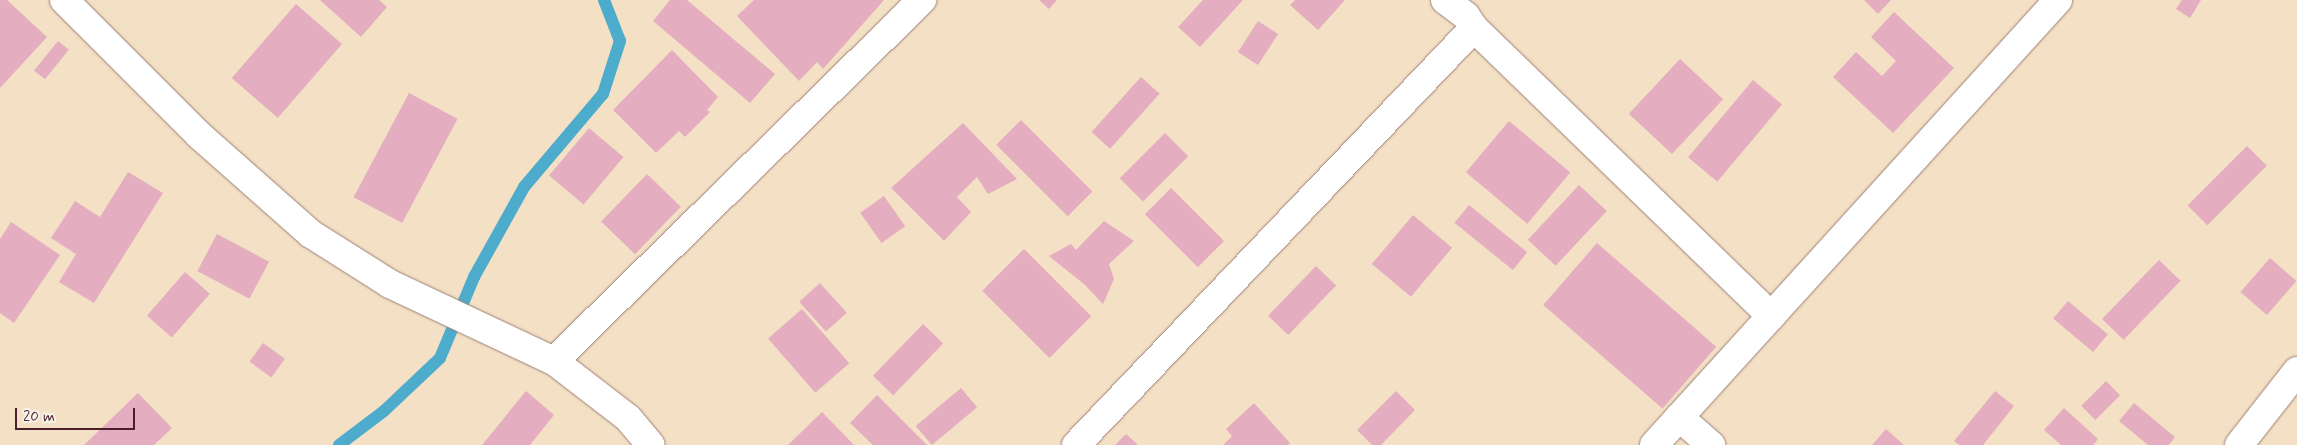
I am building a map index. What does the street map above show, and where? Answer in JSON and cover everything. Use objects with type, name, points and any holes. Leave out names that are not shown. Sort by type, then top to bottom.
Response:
[{"type":"street","points":[[64,0],[199,135],[312,234],[390,284],[496,332],[554,361],[628,418],[651,445]]},
{"type":"street","points":[[554,361],[922,0]]},
{"type":"street","points":[[1654,445],[2058,0]]},
{"type":"street","points":[[1076,445],[1466,11],[1771,316]]},
{"type":"street","points":[[2239,445],[2297,371]]},
{"type":"street","points":[[1679,417],[1711,445]]},
{"type":"building","points":[[0,0],[7,0],[47,37],[0,88]]},
{"type":"building","points":[[320,0],[379,0],[387,7],[361,37]]},
{"type":"building","points":[[670,0],[687,0],[775,74],[750,103],[653,21]]},
{"type":"building","points":[[754,0],[884,0],[823,69],[817,62],[799,81],[737,16]]},
{"type":"building","points":[[1039,0],[1057,0],[1049,9]]},
{"type":"building","points":[[1203,0],[1243,0],[1200,47],[1178,27]]},
{"type":"building","points":[[1295,0],[1345,0],[1318,30],[1290,5]]},
{"type":"building","points":[[1864,0],[1891,0],[1878,14]]},
{"type":"building","points":[[2182,0],[2201,0],[2190,18],[2176,9]]},
{"type":"building","points":[[296,4],[342,44],[278,118],[232,78]]},
{"type":"building","points":[[1894,12],[1954,68],[1893,133],[1833,77],[1856,52],[1882,76],[1896,61],[1871,37]]},
{"type":"building","points":[[1258,21],[1278,34],[1258,65],[1238,52]]},
{"type":"building","points":[[58,41],[69,50],[45,79],[34,71]]},
{"type":"building","points":[[672,50],[718,97],[707,110],[710,112],[685,137],[679,131],[656,153],[613,110]]},
{"type":"building","points":[[1680,59],[1723,99],[1672,154],[1629,114]]},
{"type":"building","points":[[1141,77],[1160,94],[1110,149],[1091,132]]},
{"type":"building","points":[[1753,80],[1782,104],[1717,182],[1688,157]]},
{"type":"building","points":[[409,93],[458,119],[402,223],[354,197]]},
{"type":"building","points":[[1021,120],[1092,191],[1068,216],[996,145]]},
{"type":"building","points":[[1509,121],[1570,172],[1527,224],[1466,172]]},
{"type":"building","points":[[963,123],[1017,179],[988,194],[977,177],[957,197],[971,212],[944,241],[891,188]]},
{"type":"building","points":[[589,128],[623,157],[584,204],[549,175]]},
{"type":"building","points":[[1165,133],[1188,156],[1143,202],[1120,178]]},
{"type":"building","points":[[2247,146],[2267,166],[2207,225],[2188,205]]},
{"type":"building","points":[[128,172],[163,193],[94,303],[59,282],[76,254],[51,238],[75,201],[100,217]]},
{"type":"building","points":[[647,174],[681,207],[635,254],[601,221]]},
{"type":"building","points":[[1579,185],[1607,211],[1556,266],[1528,240]]},
{"type":"building","points":[[1171,188],[1224,241],[1198,267],[1145,214]]},
{"type":"building","points":[[884,196],[905,226],[881,243],[860,213]]},
{"type":"building","points":[[1469,205],[1527,252],[1513,270],[1455,223]]},
{"type":"building","points":[[1413,215],[1452,248],[1411,297],[1372,264]]},
{"type":"building","points":[[1104,221],[1134,241],[1109,264],[1114,279],[1103,304],[1085,285],[1049,256],[1071,244],[1076,250]]},
{"type":"building","points":[[11,222],[60,255],[14,323],[0,313],[0,239]]},
{"type":"building","points":[[217,234],[269,262],[249,299],[197,271]]},
{"type":"building","points":[[1597,243],[1716,347],[1662,409],[1543,305]]},
{"type":"building","points":[[1024,249],[1091,316],[1049,358],[982,291]]},
{"type":"building","points":[[2270,258],[2296,281],[2267,315],[2240,292]]},
{"type":"building","points":[[2159,260],[2181,281],[2124,340],[2102,319]]},
{"type":"building","points":[[1316,266],[1336,285],[1288,335],[1268,316]]},
{"type":"building","points":[[185,272],[210,294],[172,337],[147,316]]},
{"type":"building","points":[[820,283],[847,313],[826,331],[799,302]]},
{"type":"building","points":[[2068,301],[2108,334],[2093,352],[2053,319]]},
{"type":"building","points":[[802,309],[849,363],[815,393],[768,339]]},
{"type":"building","points":[[923,324],[943,343],[893,395],[873,376]]},
{"type":"building","points":[[263,343],[285,359],[271,377],[249,362]]},
{"type":"building","points":[[2106,381],[2120,395],[2095,420],[2081,406]]},
{"type":"building","points":[[961,388],[977,407],[932,445],[916,426]]},
{"type":"building","points":[[526,391],[554,415],[530,445],[482,445]]},
{"type":"building","points":[[1396,391],[1415,410],[1381,445],[1372,445],[1357,430]]},
{"type":"building","points":[[1995,391],[2014,406],[1983,445],[1959,445],[1954,441]]},
{"type":"building","points":[[138,393],[172,428],[154,445],[84,445]]},
{"type":"building","points":[[877,395],[927,445],[873,445],[850,423]]},
{"type":"building","points":[[1254,403],[1290,443],[1288,445],[1223,445],[1232,436],[1226,429]]},
{"type":"building","points":[[2134,403],[2175,437],[2169,445],[2148,445],[2119,421]]},
{"type":"building","points":[[2064,408],[2098,439],[2093,445],[2061,445],[2044,430]]},
{"type":"building","points":[[822,412],[854,445],[788,445]]},
{"type":"building","points":[[1886,429],[1904,445],[1872,445]]},
{"type":"building","points":[[1126,434],[1138,445],[1115,445]]},
{"type":"waterway","points":[[339,445],[384,411],[440,358],[474,277],[524,187],[603,94],[620,41],[604,0]]}]
